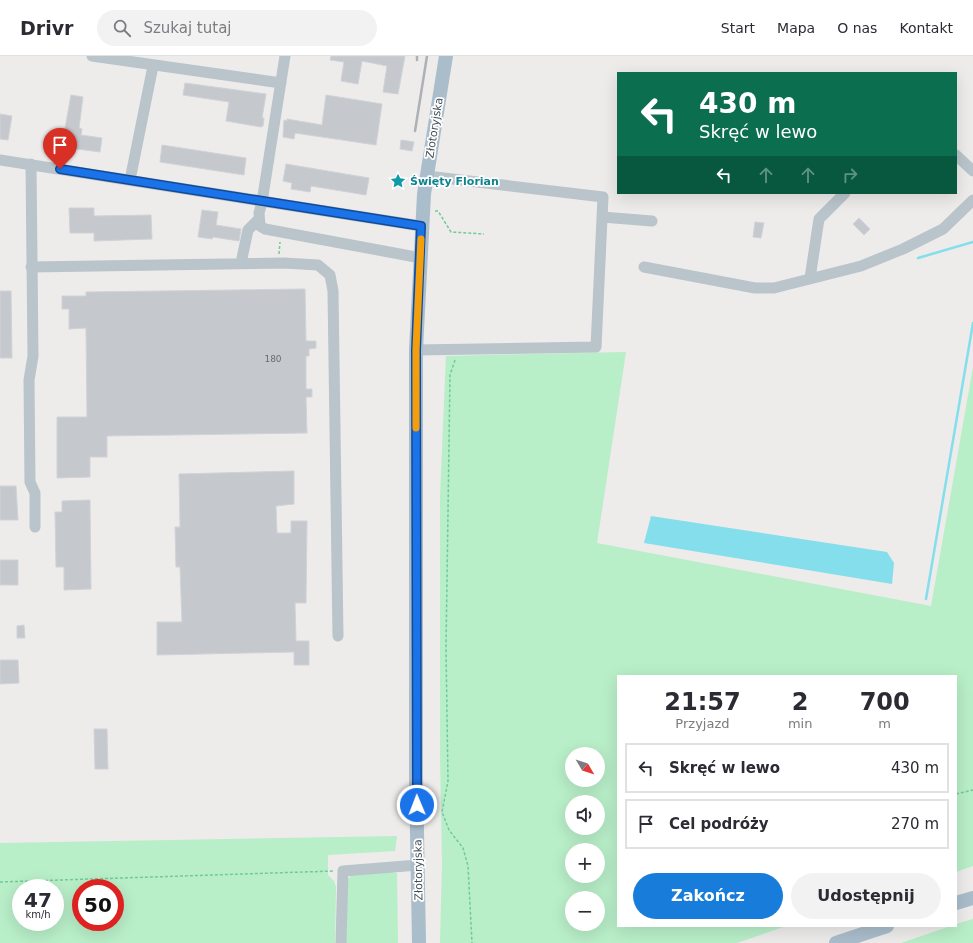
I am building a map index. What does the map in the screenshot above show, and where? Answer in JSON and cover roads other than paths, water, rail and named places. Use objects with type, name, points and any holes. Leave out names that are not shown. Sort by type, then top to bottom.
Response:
[{"type":"main road","name":"Złotoryjska","points":[[419,943],[416,350],[421,258],[421,226],[427,176],[446,56]]},
{"type":"main road","points":[[957,903],[973,898]]},
{"type":"main road","points":[[836,943],[884,927]]},
{"type":"street","points":[[92,56],[281,84]]},
{"type":"street","points":[[286,56],[258,220],[260,226],[265,230],[421,258]]},
{"type":"street","points":[[130,180],[153,66]]},
{"type":"street","points":[[957,156],[973,171]]},
{"type":"street","points":[[0,160],[421,226]]},
{"type":"street","points":[[31,164],[33,356],[30,380],[30,482],[35,493],[35,527]]},
{"type":"street","points":[[416,350],[596,346],[603,197],[427,176]]},
{"type":"street","points":[[810,278],[819,219],[844,194]]},
{"type":"street","points":[[644,267],[755,288],[774,288],[861,266],[903,249],[943,229],[973,200]]},
{"type":"street","points":[[602,216],[652,221]]},
{"type":"street","points":[[241,263],[248,230],[258,220]]},
{"type":"street","points":[[31,268],[284,263],[318,265],[330,275],[333,291],[338,636]]},
{"type":"street","points":[[341,943],[343,871],[418,865]]},
{"type":"water","points":[[651,516],[887,552],[894,563],[892,584],[644,543]]},
{"type":"waterway","points":[[918,258],[973,242]]},
{"type":"waterway","points":[[926,599],[973,323]]},
{"type":"railway","points":[[415,131],[427,56]]},
{"type":"place","name":"Święty Florian","points":[[398,181]]}]
